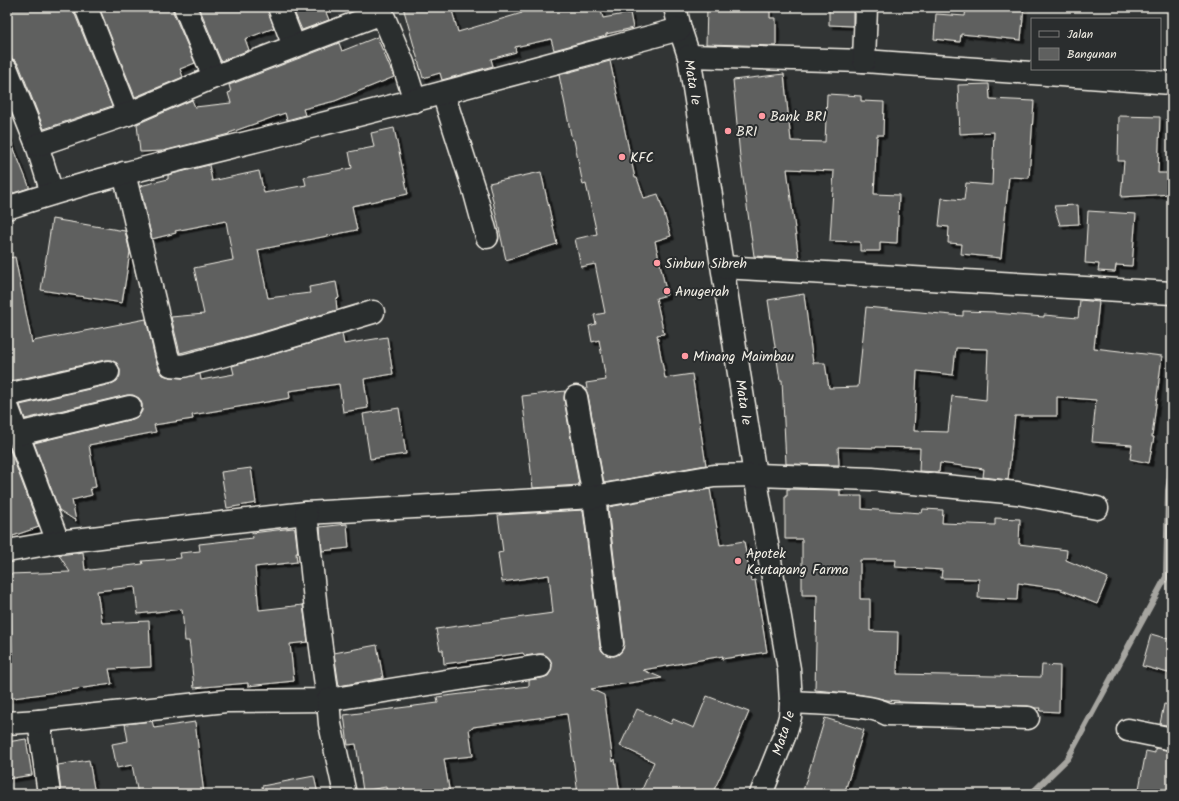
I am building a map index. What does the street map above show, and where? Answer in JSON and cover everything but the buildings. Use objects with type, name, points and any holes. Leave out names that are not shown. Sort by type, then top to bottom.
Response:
[{"type":"street","points":[[86,7],[128,114]]},
{"type":"street","points":[[186,7],[214,77]]},
{"type":"street","points":[[280,7],[294,46]]},
{"type":"street","name":"Mata Ie","points":[[675,7],[680,29],[689,56],[755,475],[789,669],[791,702],[790,717],[785,734],[761,794]]},
{"type":"street","points":[[864,61],[866,7]]},
{"type":"street","points":[[38,146],[128,114],[214,77],[381,10],[415,101]]},
{"type":"street","points":[[7,208],[52,193],[124,173],[415,101],[680,29]]},
{"type":"street","points":[[689,56],[864,61],[1172,83]]},
{"type":"street","points":[[7,70],[38,146],[52,193]]},
{"type":"street","points":[[443,93],[475,192],[487,237]]},
{"type":"street","points":[[124,173],[167,355],[171,365],[183,366],[266,344],[373,312]]},
{"type":"street","points":[[723,267],[1172,293]]},
{"type":"street","points":[[7,396],[108,372]]},
{"type":"street","points":[[576,397],[594,497],[612,644]]},
{"type":"street","points":[[7,406],[58,542]]},
{"type":"street","points":[[18,434],[130,407]]},
{"type":"street","points":[[7,552],[58,542],[306,513],[594,497],[714,476],[755,475],[872,479],[1017,493],[1097,508]]},
{"type":"street","points":[[306,513],[316,610],[326,673],[330,724],[345,794]]},
{"type":"street","points":[[7,723],[226,701],[328,700],[540,666]]},
{"type":"street","points":[[791,702],[863,707],[886,714],[1028,718]]},
{"type":"street","points":[[38,721],[49,794]]},
{"type":"street","points":[[1128,730],[1172,739]]},
{"type":"waterway","points":[[1031,794],[1068,758],[1166,577],[1168,491],[1172,462]]},
{"type":"place","name":"Bank BRI","points":[[762,116]]},
{"type":"place","name":"BRI","points":[[728,131]]},
{"type":"place","name":"KFC","points":[[622,157]]},
{"type":"place","name":"Sinbun Sibreh","points":[[657,263]]},
{"type":"place","name":"Anugerah","points":[[667,291]]},
{"type":"place","name":"Minang Maimbau","points":[[685,356]]},
{"type":"place","name":"Apotek Keutapang Farma","points":[[738,561]]}]
